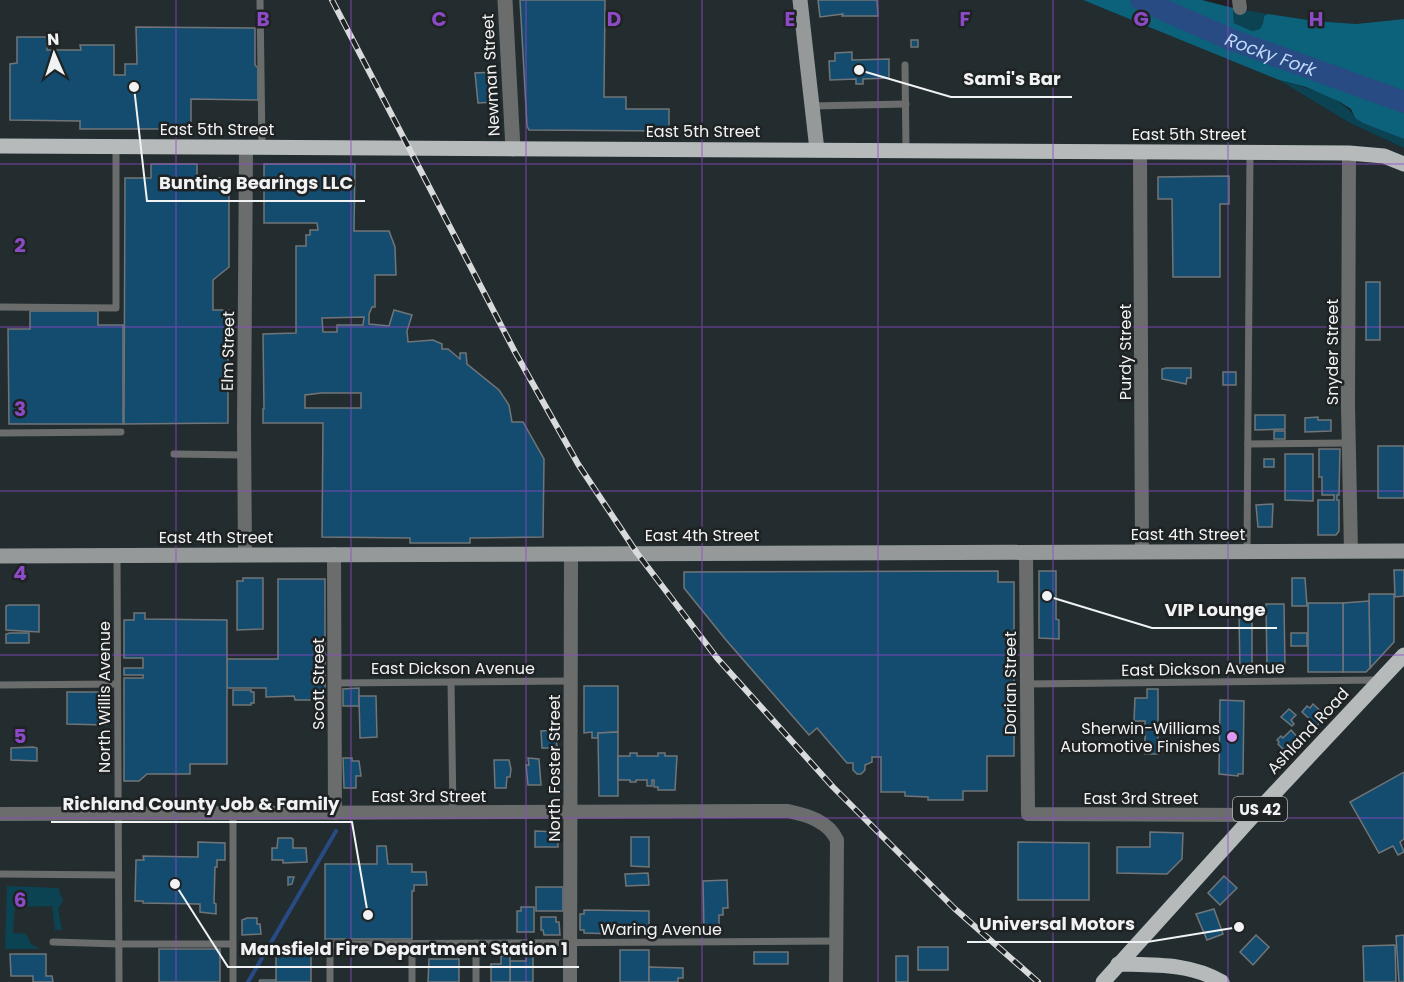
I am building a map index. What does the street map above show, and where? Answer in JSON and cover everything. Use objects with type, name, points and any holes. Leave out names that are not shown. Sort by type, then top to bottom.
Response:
[{"type":"main road","points":[[800,0],[817,150]]},
{"type":"main road","name":"East 5th Street","points":[[0,146],[1349,153],[1384,156],[1404,164]]},
{"type":"main road","name":"East 4th Street","points":[[0,556],[1404,551]]},
{"type":"main road","name":"Ashland Road","points":[[1118,964],[1404,655]]},
{"type":"main road","points":[[1118,964],[1188,968],[1222,982]]},
{"type":"main road","name":"US 42","points":[[1103,982],[1118,964]]},
{"type":"street","name":"Newman Street","points":[[505,0],[513,148]]},
{"type":"street","name":"Elm Street","points":[[245,555],[244,455],[254,147]]},
{"type":"street","name":"Purdy Street","points":[[1140,152],[1142,552]]},
{"type":"street","name":"Snyder Street","points":[[1349,153],[1351,551]]},
{"type":"street","name":"Dorian Street","points":[[1026,552],[1028,814]]},
{"type":"street","name":"Scott Street","points":[[334,554],[335,813]]},
{"type":"street","name":"North Foster Street","points":[[570,982],[571,554]]},
{"type":"street","name":"East 3rd Street","points":[[0,814],[788,811],[821,822],[829,828],[837,840],[836,941]]},
{"type":"street","name":"East 3rd Street","points":[[1028,814],[1254,815]]},
{"type":"street","points":[[836,941],[836,982]]},
{"type":"lane","points":[[254,147],[260,0]]},
{"type":"lane","points":[[905,65],[906,150]]},
{"type":"lane","points":[[812,106],[906,104]]},
{"type":"lane","points":[[0,307],[116,308],[116,147]]},
{"type":"lane","points":[[1247,551],[1250,153]]},
{"type":"lane","points":[[0,433],[121,432]]},
{"type":"lane","points":[[1248,444],[1349,443]]},
{"type":"lane","points":[[174,454],[244,455]]},
{"type":"lane","name":"North Willis Avenue","points":[[117,555],[119,982]]},
{"type":"lane","name":"East Dickson Avenue","points":[[1027,684],[1380,680]]},
{"type":"lane","name":"East Dickson Avenue","points":[[335,683],[570,681]]},
{"type":"lane","points":[[450,682],[453,812]]},
{"type":"lane","points":[[0,685],[117,684]]},
{"type":"lane","points":[[233,813],[233,982]]},
{"type":"lane","points":[[0,874],[118,875]]},
{"type":"lane","name":"Waring Avenue","points":[[330,982],[330,944],[836,941]]},
{"type":"lane","points":[[53,942],[232,944]]},
{"type":"lane","points":[[476,943],[476,982]]},
{"type":"lane","points":[[411,944],[412,982]]},
{"type":"shaded area","points":[[0,0],[1083,0],[1279,80],[1348,122],[1404,148],[1404,982],[0,982]]},
{"type":"shaded area","points":[[1083,0],[1202,0],[1233,8],[1234,23],[1252,31],[1260,29],[1264,16],[1268,14],[1356,24],[1404,19],[1404,139],[1363,123],[1355,118],[1351,109],[1340,102],[1306,87],[1279,80]]},
{"type":"shaded area","points":[[1247,0],[1404,0],[1404,19],[1356,24],[1315,21],[1248,11]]},
{"type":"shaded area","points":[[1233,8],[1268,14],[1264,16],[1260,29],[1252,31],[1234,23]]},
{"type":"shaded area","points":[[1279,80],[1332,98],[1342,104],[1355,118],[1404,139],[1404,148],[1348,122]]},
{"type":"shaded area","points":[[7,886],[58,888],[63,901],[58,909],[62,930],[55,930],[52,906],[15,907],[13,933],[26,934],[31,944],[40,949],[5,949]]},
{"type":"building","points":[[520,0],[605,0],[604,97],[626,97],[626,109],[669,109],[669,131],[529,130]]},
{"type":"building","points":[[818,0],[877,0],[878,16],[842,16],[843,14],[820,17]]},
{"type":"building","points":[[136,27],[255,28],[258,100],[191,99],[191,129],[80,129],[80,121],[10,120],[10,64],[17,63],[17,37],[47,37],[47,50],[81,50],[80,45],[114,45],[114,75],[125,75],[125,64],[137,64]]},
{"type":"building","points":[[911,40],[918,40],[918,47],[911,47]]},
{"type":"building","points":[[852,52],[852,60],[889,59],[889,78],[863,79],[863,84],[856,84],[856,79],[830,80],[829,61],[835,61],[835,53]]},
{"type":"building","points":[[495,72],[496,102],[478,103],[475,73]]},
{"type":"building","points":[[151,164],[197,164],[197,178],[229,178],[229,267],[213,280],[213,310],[228,310],[228,423],[124,424],[125,178],[151,178]]},
{"type":"building","points":[[264,164],[355,164],[354,231],[389,231],[395,247],[396,275],[375,275],[375,307],[372,307],[369,314],[369,324],[389,326],[394,310],[412,315],[407,331],[408,342],[433,340],[442,344],[442,349],[448,349],[460,359],[460,353],[466,353],[467,364],[499,390],[509,405],[512,422],[523,422],[544,459],[543,537],[470,538],[470,543],[410,543],[410,538],[322,537],[323,423],[263,423],[263,334],[296,333],[296,246],[306,246],[306,235],[310,235],[310,230],[318,230],[317,223],[264,223]],"holes":[[[364,317],[363,325],[337,325],[337,332],[323,332],[322,318]],[[361,393],[361,408],[305,408],[305,395]]]},
{"type":"building","points":[[1229,176],[1229,204],[1220,204],[1220,277],[1173,277],[1172,199],[1158,199],[1158,177]]},
{"type":"building","points":[[1366,282],[1380,282],[1380,340],[1366,340]]},
{"type":"building","points":[[30,311],[98,311],[98,325],[123,325],[123,424],[9,424],[8,329],[30,329]]},
{"type":"building","points":[[1191,368],[1191,378],[1187,378],[1186,384],[1162,379],[1162,369]]},
{"type":"building","points":[[1223,372],[1236,372],[1236,385],[1223,385]]},
{"type":"building","points":[[1255,415],[1285,415],[1285,429],[1255,430]]},
{"type":"building","points":[[1318,417],[1318,420],[1331,420],[1331,431],[1305,432],[1305,418]]},
{"type":"building","points":[[1274,431],[1285,431],[1285,439],[1274,439]]},
{"type":"building","points":[[1378,446],[1404,446],[1404,498],[1378,498]]},
{"type":"building","points":[[1319,449],[1340,449],[1339,495],[1337,495],[1339,531],[1336,535],[1318,535],[1318,500],[1334,500],[1334,495],[1322,495],[1322,477],[1319,477]]},
{"type":"building","points":[[1285,454],[1313,454],[1313,501],[1285,500]]},
{"type":"building","points":[[1264,459],[1274,459],[1274,467],[1264,467]]},
{"type":"building","points":[[1273,504],[1272,527],[1258,527],[1256,505]]},
{"type":"building","points":[[1394,570],[1404,570],[1404,596],[1395,597]]},
{"type":"building","points":[[998,571],[998,582],[1014,582],[1014,756],[987,756],[987,791],[963,791],[963,800],[928,800],[928,797],[905,796],[905,792],[881,792],[881,757],[872,757],[872,762],[865,765],[865,770],[857,774],[853,770],[853,763],[847,763],[817,728],[809,735],[684,588],[684,572]]},
{"type":"building","points":[[1039,571],[1056,571],[1056,619],[1059,620],[1059,639],[1039,638]]},
{"type":"building","points":[[243,578],[263,578],[263,629],[237,630],[237,581],[243,581]]},
{"type":"building","points":[[1292,578],[1305,578],[1307,606],[1292,606]]},
{"type":"building","points":[[278,579],[325,579],[325,700],[295,700],[294,696],[266,697],[266,688],[227,688],[227,659],[278,659]]},
{"type":"building","points":[[1369,594],[1394,594],[1394,642],[1370,668]]},
{"type":"building","points":[[1369,601],[1370,668],[1366,672],[1343,672],[1343,603]]},
{"type":"building","points":[[1308,603],[1343,603],[1343,672],[1308,672]]},
{"type":"building","points":[[1266,604],[1284,604],[1285,668],[1267,668]]},
{"type":"building","points":[[39,605],[39,632],[6,630],[6,606]]},
{"type":"building","points":[[134,613],[145,613],[145,619],[227,620],[227,764],[190,764],[190,774],[147,774],[139,781],[124,781],[124,678],[143,678],[143,675],[124,675],[124,668],[143,668],[143,658],[124,658],[124,620],[134,620]]},
{"type":"building","points":[[1239,614],[1252,614],[1252,674],[1240,674]]},
{"type":"building","points":[[29,633],[29,643],[6,643],[6,634]]},
{"type":"building","points":[[1291,633],[1307,633],[1307,646],[1291,646]]},
{"type":"building","points":[[584,686],[618,686],[618,732],[598,733],[598,738],[592,738],[592,732],[584,733]]},
{"type":"building","points":[[359,688],[359,706],[343,706],[343,689]]},
{"type":"building","points":[[1147,689],[1158,689],[1158,754],[1145,754],[1145,721],[1134,721],[1135,698],[1147,698]]},
{"type":"building","points":[[233,690],[251,690],[254,692],[254,703],[233,705]]},
{"type":"building","points":[[67,692],[106,692],[106,725],[67,724]]},
{"type":"building","points":[[359,696],[376,696],[377,737],[360,738]]},
{"type":"building","name":"Sherwin-Williams Automotive Finishes","points":[[1220,700],[1244,701],[1243,774],[1238,774],[1238,776],[1219,774]]},
{"type":"building","points":[[1313,704],[1325,715],[1317,726],[1302,712],[1307,706],[1310,708]]},
{"type":"building","points":[[1289,709],[1296,715],[1291,720],[1294,724],[1292,726],[1281,717]]},
{"type":"building","points":[[556,730],[557,748],[542,748],[541,731]]},
{"type":"building","points":[[1291,730],[1301,741],[1288,754],[1277,740],[1281,736],[1283,738]]},
{"type":"building","points":[[618,732],[618,796],[599,796],[598,733]]},
{"type":"building","points":[[11,748],[37,748],[37,761],[11,760]]},
{"type":"building","points":[[630,753],[637,753],[637,756],[658,756],[658,753],[665,753],[665,756],[677,756],[675,790],[658,790],[658,787],[654,787],[654,780],[652,780],[652,786],[647,786],[647,780],[630,782],[630,780],[618,780],[618,756],[630,756]]},
{"type":"building","points":[[343,758],[359,761],[361,776],[356,776],[356,788],[344,788]]},
{"type":"building","points":[[528,758],[539,759],[541,785],[528,785],[526,765],[529,765]]},
{"type":"building","points":[[494,760],[509,760],[511,769],[510,777],[507,777],[506,788],[495,788]]},
{"type":"building","points":[[1404,772],[1404,839],[1400,842],[1404,852],[1398,855],[1393,846],[1379,853],[1350,802]]},
{"type":"building","points":[[535,831],[558,832],[558,847],[535,847]]},
{"type":"building","points":[[1150,832],[1183,833],[1182,859],[1167,874],[1117,873],[1117,847],[1150,847]]},
{"type":"building","points":[[631,837],[649,837],[649,867],[631,866]]},
{"type":"building","points":[[278,838],[293,839],[293,848],[306,848],[307,862],[283,863],[283,860],[272,860],[272,848],[277,848]]},
{"type":"building","points":[[198,842],[225,843],[225,860],[217,860],[217,867],[215,867],[216,914],[200,912],[200,904],[135,901],[136,860],[144,860],[143,856],[198,857]]},
{"type":"building","points":[[1018,842],[1089,843],[1089,900],[1018,900]]},
{"type":"building","points":[[377,846],[386,846],[388,864],[412,864],[412,872],[426,872],[427,885],[414,885],[414,891],[412,891],[412,939],[325,939],[325,864],[377,864]]},
{"type":"building","points":[[648,873],[649,885],[626,886],[625,874]]},
{"type":"building","points":[[1224,876],[1237,888],[1220,905],[1208,893]]},
{"type":"building","points":[[288,877],[294,877],[292,884],[288,885]]},
{"type":"building","points":[[727,880],[728,908],[723,908],[723,915],[719,915],[719,930],[704,930],[703,881]]},
{"type":"building","points":[[536,887],[563,887],[563,911],[536,911]]},
{"type":"building","points":[[521,907],[534,907],[534,932],[517,932],[517,911],[521,911]]},
{"type":"building","points":[[1214,909],[1223,934],[1207,940],[1196,914]]},
{"type":"building","points":[[584,910],[649,911],[649,935],[584,933],[584,930],[580,930],[580,914],[584,914]]},
{"type":"building","points":[[541,917],[556,917],[556,922],[559,922],[560,935],[544,935],[541,930]]},
{"type":"building","points":[[257,918],[261,934],[242,935],[242,920]]},
{"type":"building","points":[[1256,935],[1269,947],[1253,965],[1240,952]]},
{"type":"building","points":[[1404,935],[1404,982],[1399,982],[1396,936]]},
{"type":"building","points":[[1395,945],[1396,982],[1364,982],[1363,946]]},
{"type":"building","points":[[918,947],[948,947],[948,970],[918,970]]},
{"type":"building","points":[[159,949],[220,949],[220,982],[159,982]]},
{"type":"building","points":[[526,949],[533,949],[533,982],[510,982],[510,961],[526,961]]},
{"type":"building","points":[[620,950],[649,950],[649,982],[620,982]]},
{"type":"building","points":[[281,951],[292,951],[292,954],[311,954],[311,982],[276,982],[276,954],[281,954]]},
{"type":"building","points":[[754,952],[788,952],[788,964],[754,964]]},
{"type":"building","points":[[10,954],[46,954],[46,976],[52,976],[53,982],[33,982],[33,976],[11,976]]},
{"type":"building","points":[[501,956],[510,956],[510,982],[491,982],[491,964],[501,964]]},
{"type":"building","points":[[896,956],[908,956],[908,982],[896,982]]},
{"type":"building","points":[[429,959],[459,959],[459,982],[428,982]]},
{"type":"building","points":[[649,967],[683,968],[683,978],[678,978],[678,982],[649,982]]},
{"type":"building","points":[[260,980],[276,980],[276,982],[259,982]]},
{"type":"waterway","name":"Rocky Fork","points":[[1141,0],[1232,40],[1404,102]]},
{"type":"waterway","points":[[248,982],[336,831]]},
{"type":"railway","points":[[332,0],[515,352],[578,464],[637,553],[717,658],[833,787],[954,908],[1038,982]]},
{"type":"place","name":"Sami's Bar","points":[[859,70]]},
{"type":"place","name":"Bunting Bearings LLC","points":[[134,87]]},
{"type":"place","name":"VIP Lounge","points":[[1047,596]]},
{"type":"place","name":"Sherwin-Williams Automotive Finishes","points":[[1232,737]]},
{"type":"place","name":"Mansfield Fire Department Station 1","points":[[175,884]]},
{"type":"place","name":"Richland County Job & Family","points":[[368,915]]},
{"type":"place","name":"Universal Motors","points":[[1239,927]]}]
